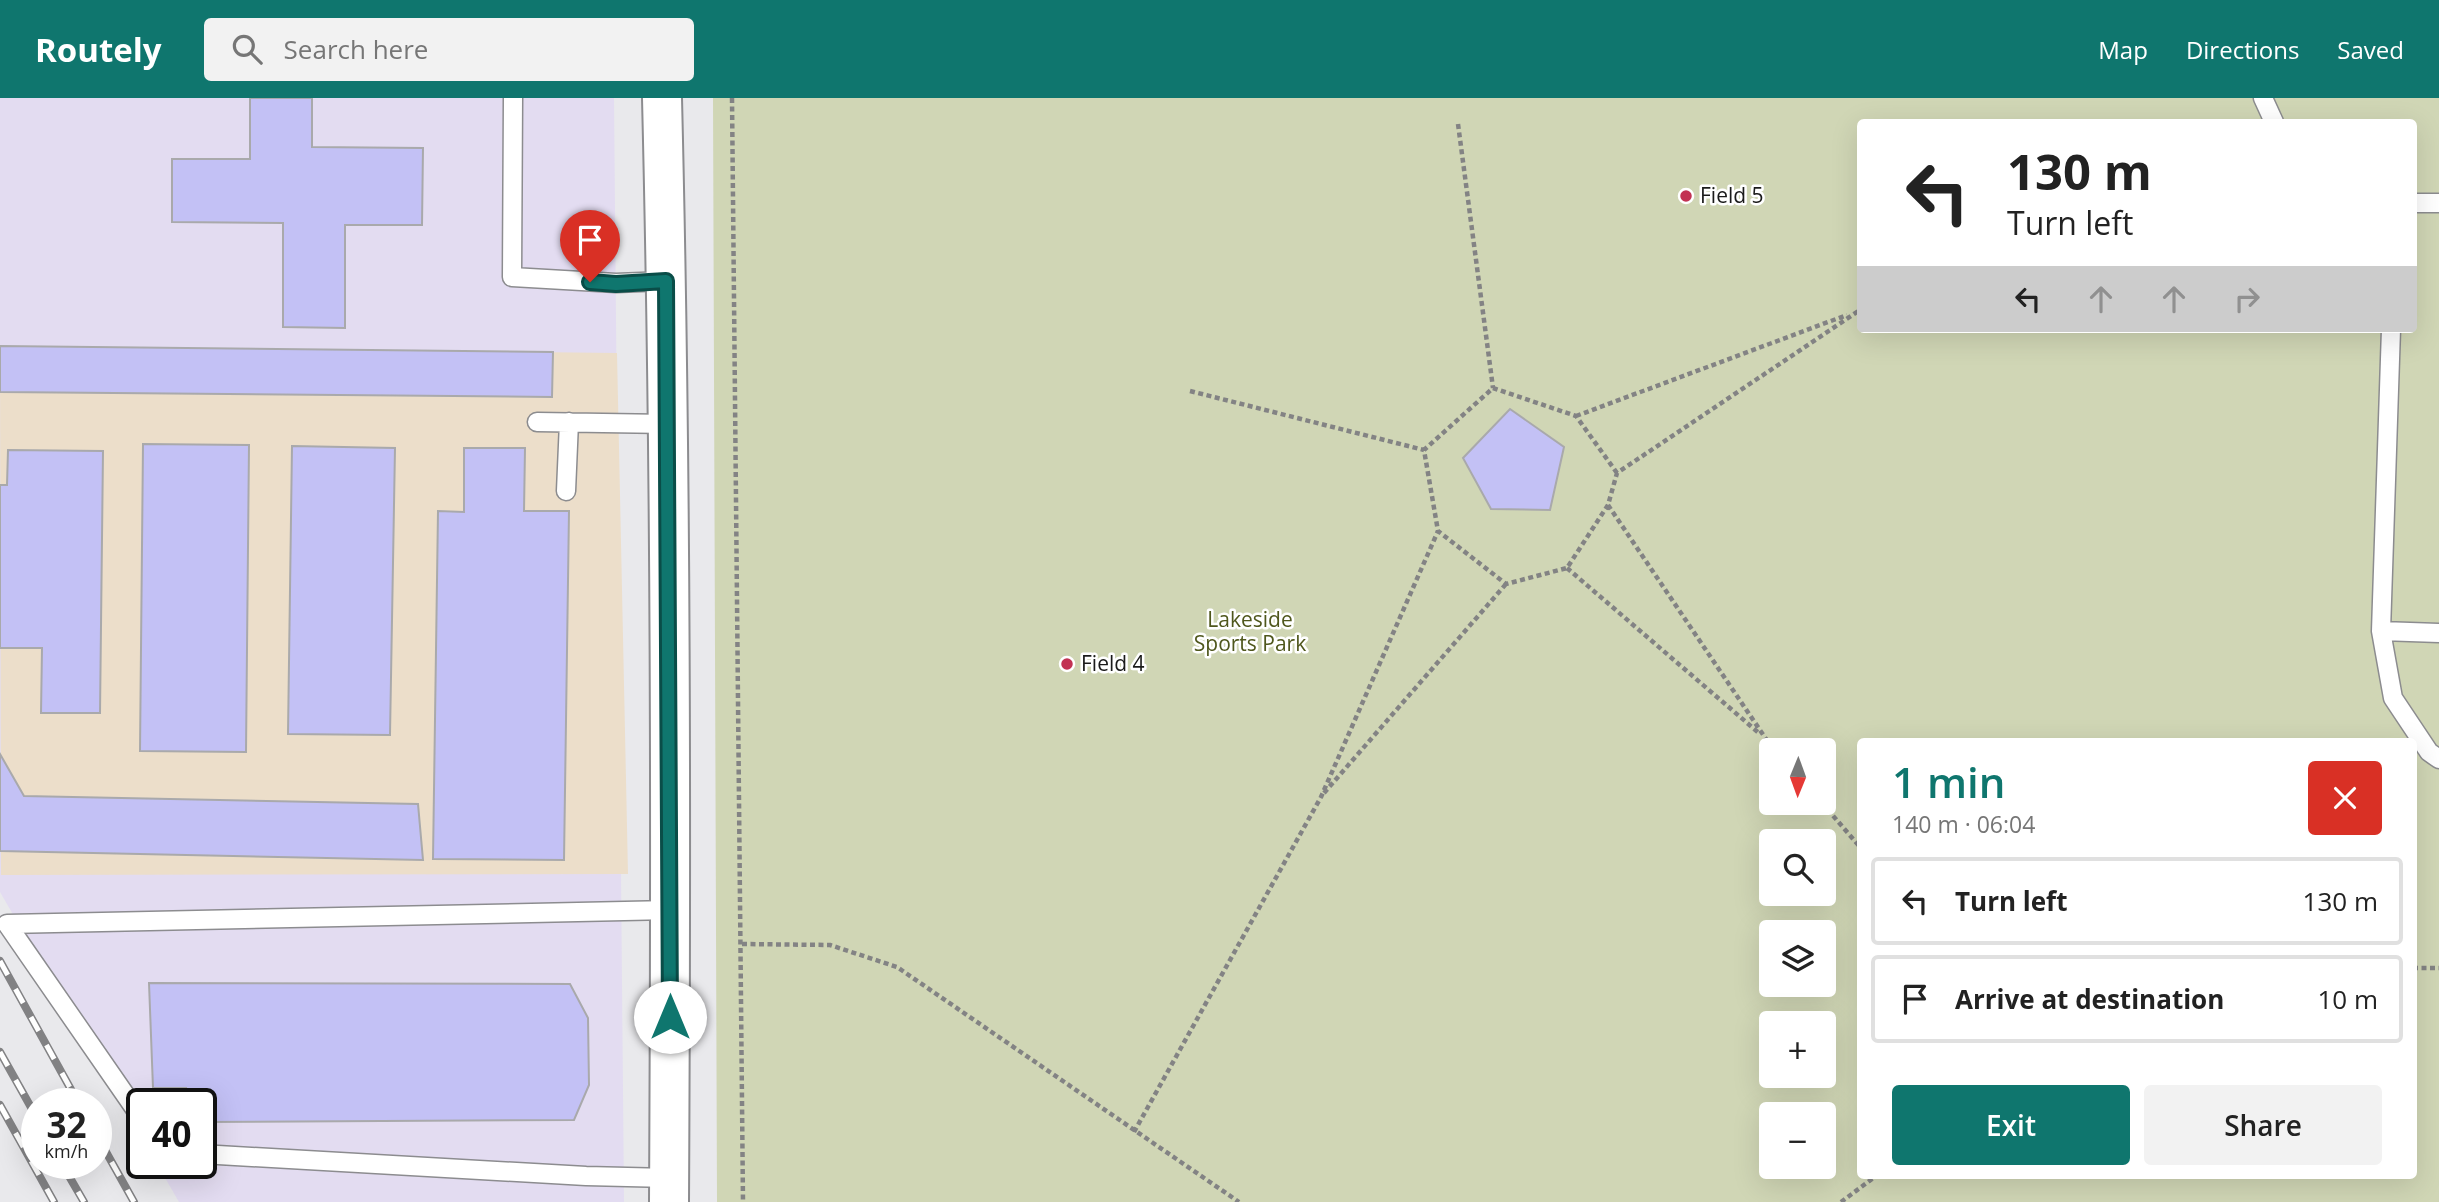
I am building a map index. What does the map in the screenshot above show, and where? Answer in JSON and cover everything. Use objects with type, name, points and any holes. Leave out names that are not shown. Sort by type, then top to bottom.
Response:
[{"type":"street","points":[[662,98],[669,424],[669,1190]]},
{"type":"lane","points":[[513,98],[512,277],[616,284],[666,281]]},
{"type":"lane","points":[[2263,98],[2273,119]]},
{"type":"lane","points":[[2417,203],[2439,203]]},
{"type":"lane","points":[[2390,333],[2381,631],[2393,698],[2430,752],[2439,759]]},
{"type":"lane","points":[[537,422],[669,424]]},
{"type":"lane","points":[[566,491],[569,422]]},
{"type":"lane","points":[[2381,631],[2439,633]]},
{"type":"lane","points":[[126,1096],[7,924],[671,910]]},
{"type":"lane","points":[[217,1155],[572,1175],[669,1190]]},
{"type":"path","points":[[732,98],[743,1202]]},
{"type":"path","points":[[1458,124],[1493,388]]},
{"type":"path","points":[[1576,416],[1857,312]]},
{"type":"path","points":[[1321,797],[1506,584],[1567,568],[1608,505],[1617,473],[1854,313]]},
{"type":"path","points":[[1493,388],[1576,416],[1617,473]]},
{"type":"path","points":[[1424,450],[1493,388]]},
{"type":"path","points":[[1190,391],[1424,450]]},
{"type":"path","points":[[1135,1132],[1321,797],[1438,531],[1424,450]]},
{"type":"path","points":[[1608,505],[1765,738]]},
{"type":"path","points":[[1438,531],[1506,584]]},
{"type":"path","points":[[1567,568],[1765,738]]},
{"type":"path","points":[[1833,816],[1857,844]]},
{"type":"path","points":[[741,944],[830,945],[897,967],[1239,1202]]},
{"type":"path","points":[[2417,968],[2439,968]]},
{"type":"path","points":[[1841,1202],[1872,1179]]},
{"type":"shaded area","points":[[0,98],[614,98],[624,1202],[179,1202],[166,1179],[217,1179],[217,1088],[126,1088],[126,1109],[0,892]]},
{"type":"shaded area","points":[[0,346],[617,353],[628,874],[1,875]]},
{"type":"green space","name":"Lakeside Sports Park","points":[[713,98],[2439,98],[2439,1202],[717,1202]]},
{"type":"building","points":[[250,98],[312,98],[312,147],[423,148],[422,225],[345,225],[345,328],[283,327],[283,223],[172,222],[172,159],[250,159]]},
{"type":"building","points":[[0,346],[553,352],[552,397],[0,392]]},
{"type":"building","points":[[1510,409],[1564,447],[1550,510],[1491,509],[1463,458]]},
{"type":"building","points":[[143,444],[249,445],[246,752],[140,751]]},
{"type":"building","points":[[292,446],[395,448],[390,735],[288,734]]},
{"type":"building","points":[[464,448],[525,448],[524,511],[569,511],[564,860],[433,859],[438,511],[464,512]]},
{"type":"building","points":[[8,450],[103,451],[100,713],[41,713],[42,648],[0,648],[0,485],[7,485]]},
{"type":"building","points":[[0,754],[24,796],[418,804],[423,860],[0,851]]},
{"type":"building","points":[[149,983],[570,984],[588,1018],[589,1085],[574,1120],[217,1122],[217,1088],[153,1088]]},
{"type":"railway","points":[[0,961],[70,1088]]},
{"type":"railway","points":[[0,1052],[21,1089]]},
{"type":"railway","points":[[0,1105],[54,1202]]},
{"type":"railway","points":[[112,1163],[134,1202]]},
{"type":"railway","points":[[71,1179],[84,1202]]},
{"type":"place","name":"Field 5","points":[[1686,196]]},
{"type":"place","name":"Field 4","points":[[1067,664]]},
{"type":"route","points":[[590,282],[616,284],[666,281],[670,1017]]}]
